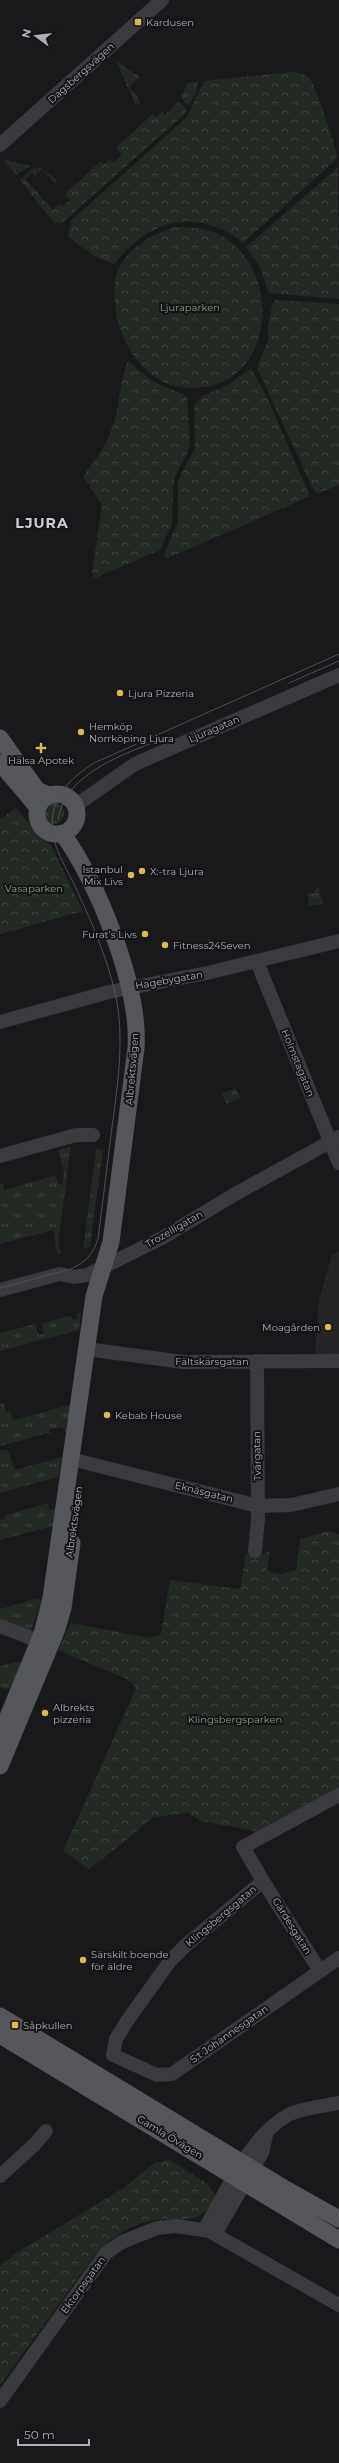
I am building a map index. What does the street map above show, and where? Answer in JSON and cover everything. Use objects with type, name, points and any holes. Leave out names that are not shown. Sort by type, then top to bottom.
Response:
[{"type":"main road","points":[[0,738],[37,790],[49,795],[60,794],[66,796],[75,806],[76,812],[67,829],[53,834],[43,828],[39,823],[35,802],[0,763]]},
{"type":"main road","points":[[38,812],[39,805],[49,795]]},
{"type":"main road","name":"Albrektsvägen","points":[[0,1766],[45,1643],[47,1618],[77,1460],[92,1350],[94,1294],[111,1242],[135,1055],[135,1026],[130,987],[101,905],[67,829]]},
{"type":"main road","name":"Albrektsvägen","points":[[0,1736],[45,1643]]},
{"type":"main road","name":"Gamla Övägen","points":[[0,2016],[244,2173],[339,2240]]},
{"type":"main road","name":"Gamla Övägen","points":[[0,2035],[244,2173],[339,2219]]},
{"type":"street","name":"Dagsbergsvägen","points":[[0,145],[162,0]]},
{"type":"street","name":"Ljuragatan","points":[[75,806],[135,764],[339,675]]},
{"type":"street","name":"Hagebygatan","points":[[0,1022],[130,987],[257,962],[339,941]]},
{"type":"street","name":"Holmstagatan","points":[[257,962],[335,1139],[339,1163]]},
{"type":"street","points":[[0,1156],[76,1135],[93,1135]]},
{"type":"street","name":"Trozelligatan","points":[[0,1290],[60,1274],[74,1277],[87,1275],[162,1238],[234,1194],[335,1139]]},
{"type":"street","name":"Fältskärsgatan","points":[[92,1350],[183,1362],[339,1361]]},
{"type":"street","name":"Tvärgatan","points":[[255,1551],[258,1506],[257,1361]]},
{"type":"street","name":"Eknäsgatan","points":[[77,1460],[258,1506],[290,1505],[339,1494]]},
{"type":"street","points":[[0,1626],[45,1643]]},
{"type":"street","name":"Klingsbergsgatan","points":[[113,2055],[116,2039],[127,2021],[170,1961],[186,1945],[263,1881],[243,1847],[339,1795]]},
{"type":"street","name":"Gärdesgatan","points":[[263,1881],[320,1971]]},
{"type":"street","name":"S:t Johannesgatan","points":[[113,2055],[157,2075],[172,2074],[339,1958]]},
{"type":"street","points":[[209,2232],[244,2173],[262,2153],[266,2135],[278,2122],[290,2115],[339,2103]]},
{"type":"street","points":[[0,2176],[36,2144],[46,2131]]},
{"type":"street","name":"Ektorpsgatan","points":[[0,2401],[106,2253],[122,2242],[157,2228],[176,2226],[209,2232],[339,2305]]},
{"type":"shaded area","name":"Moagården","points":[[339,1252],[339,1354],[315,1354],[319,1300],[332,1254]]},
{"type":"green space","points":[[116,61],[140,77],[129,87],[138,97],[140,104],[135,104]]},
{"type":"green space","points":[[296,72],[310,79],[317,93],[326,119],[337,154],[337,159],[246,240],[242,242],[226,231],[207,224],[179,222],[155,229],[144,236],[123,253],[114,264],[94,256],[68,237],[71,221],[186,118],[204,81]]},
{"type":"green space","points":[[198,81],[196,93],[188,106],[181,98],[187,83]]},
{"type":"green space","points":[[179,101],[186,108],[186,113],[62,223],[54,223],[20,180],[33,168],[41,168],[57,180],[55,184],[42,169],[35,175],[32,173],[25,179],[53,210],[59,204],[62,206],[70,200],[65,194],[101,161],[104,164],[110,159],[114,162],[122,155],[116,147],[153,114],[155,117],[162,112],[165,115]]},
{"type":"green space","points":[[3,159],[30,166],[16,175]]},
{"type":"green space","points":[[338,167],[339,299],[269,293],[260,267],[246,247]]},
{"type":"green space","name":"Ljuraparken","points":[[176,227],[208,230],[218,234],[239,250],[254,272],[261,296],[262,322],[256,347],[242,367],[222,382],[195,388],[175,386],[158,379],[143,367],[131,352],[122,334],[117,315],[115,296],[116,277],[124,259],[139,244],[148,238]]},
{"type":"green space","points":[[276,300],[339,304],[339,485],[317,494],[313,489],[257,368],[268,340],[268,325],[273,302]]},
{"type":"green space","points":[[128,361],[152,381],[187,396],[190,443],[187,454],[175,476],[173,488],[172,524],[160,550],[95,578],[92,573],[102,505],[83,476],[94,462],[110,433],[116,416],[122,381]]},
{"type":"green space","points":[[251,368],[266,395],[310,496],[166,559],[164,554],[178,522],[178,480],[195,448],[194,405],[202,396],[228,385]]},
{"type":"green space","points":[[49,802],[57,802],[64,809],[64,817],[57,824],[49,824],[42,817],[42,809]]},
{"type":"green space","name":"Vasaparken","points":[[16,808],[39,835],[51,845],[83,911],[0,934],[0,819]]},
{"type":"green space","points":[[319,888],[323,904],[309,906],[308,893],[315,893],[314,890]]},
{"type":"green space","points":[[235,1088],[240,1098],[227,1104],[222,1094]]},
{"type":"green space","points":[[71,1146],[58,1243],[61,1253],[57,1254],[53,1230],[0,1244],[0,1184],[2,1184],[4,1190],[56,1175],[58,1183],[62,1186],[64,1172],[58,1150]]},
{"type":"green space","points":[[96,1149],[103,1150],[90,1247],[83,1249]]},
{"type":"green space","points":[[81,1312],[79,1330],[0,1351],[0,1333],[35,1324],[39,1335],[44,1333],[41,1323],[71,1316],[74,1320],[78,1318],[76,1314]]},
{"type":"green space","points":[[3,1402],[6,1412],[10,1411],[13,1420],[70,1405],[66,1433],[62,1427],[49,1430],[51,1435],[47,1433],[0,1446],[0,1404]]},
{"type":"green space","points":[[7,1449],[15,1470],[62,1457],[58,1477],[0,1493],[0,1451]]},
{"type":"green space","points":[[48,1503],[49,1510],[55,1508],[53,1526],[0,1540],[0,1519],[3,1520],[6,1515]]},
{"type":"green space","name":"Klingsbergsparken","points":[[327,1531],[339,1534],[339,1790],[260,1832],[201,1821],[188,1813],[153,1817],[89,1869],[63,1851],[136,1688],[127,1679],[58,1650],[71,1623],[149,1638],[161,1634],[170,1580],[240,1589],[246,1554],[257,1556],[270,1551],[267,1571],[281,1574],[296,1570],[300,1539]]},
{"type":"green space","points":[[35,1599],[41,1600],[31,1632],[0,1619],[0,1609]]},
{"type":"green space","points":[[22,1661],[10,1689],[0,1688],[0,1666]]},
{"type":"green space","points":[[168,2159],[208,2184],[215,2196],[214,2201],[207,2210],[193,2218],[160,2220],[142,2223],[119,2234],[106,2244],[94,2256],[0,2385],[0,2266],[16,2253],[122,2189],[156,2162],[161,2162]]},
{"type":"tram line","points":[[0,1288],[71,1269],[85,1260],[94,1249],[98,1239],[120,1060],[120,1026],[118,1009],[108,967],[94,930],[55,843],[52,825],[55,805],[59,796],[71,781],[94,763],[339,654]]},
{"type":"tram line","points":[[289,683],[339,661]]},
{"type":"tram line","points":[[58,820],[63,803],[72,789],[85,777],[100,766],[166,737]]},
{"type":"place","name":"Kardusen","points":[[138,22]]},
{"type":"place","name":"Ljura Pizzeria","points":[[120,693]]},
{"type":"place","name":"Hemköp Norrköping Ljura","points":[[81,732]]},
{"type":"place","name":"Hälsa Apotek","points":[[41,748]]},
{"type":"place","name":"X:-tra Ljura","points":[[142,871]]},
{"type":"place","name":"Istanbul Mix Livs","points":[[131,875]]},
{"type":"place","name":"Furat's Livs","points":[[145,934]]},
{"type":"place","name":"Fitness24Seven","points":[[165,945]]},
{"type":"place","name":"Moagården","points":[[328,1327]]},
{"type":"place","name":"Kebab House","points":[[107,1415]]},
{"type":"place","name":"Albrekts pizzeria","points":[[45,1713]]},
{"type":"place","name":"Särskilt boende för äldre","points":[[83,1960]]},
{"type":"place","name":"Såpkullen","points":[[15,2025]]},
{"type":"district","name":"LJURA","points":[[42,523]]}]
